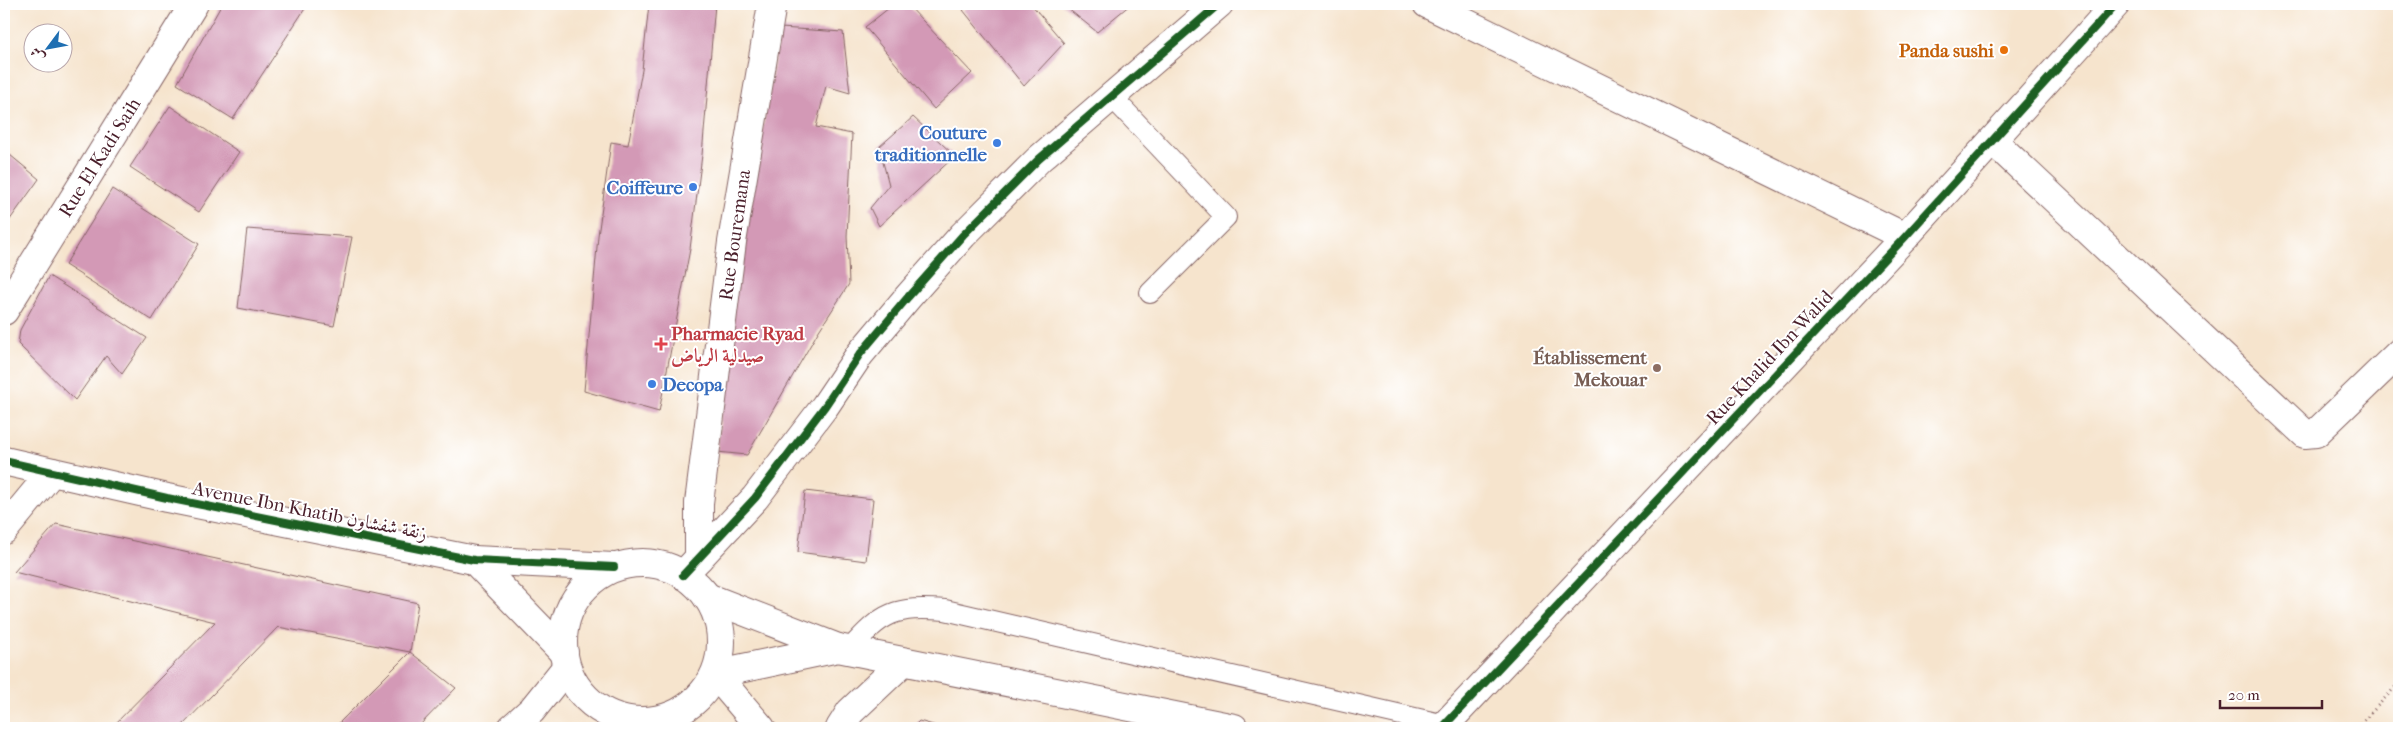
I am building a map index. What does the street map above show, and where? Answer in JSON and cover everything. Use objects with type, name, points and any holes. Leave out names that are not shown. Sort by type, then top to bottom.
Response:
[{"type":"street","name":"Rue El Kadi Saih","points":[[4,311],[194,4]]},
{"type":"street","name":"Rue Bouremana","points":[[691,566],[732,242],[772,4]]},
{"type":"street","points":[[691,566],[755,498],[825,406],[860,354],[963,235],[1039,159],[1219,4]]},
{"type":"street","points":[[1427,4],[1905,236]]},
{"type":"street","name":"Rue Khalid Ibn Walid","points":[[1444,727],[1905,236],[2116,4]]},
{"type":"street","points":[[1993,141],[2305,434],[2316,433],[2399,353]]},
{"type":"street","name":"Avenue Ibn Khatib زنقة شفشاون","points":[[4,461],[176,500],[474,560],[614,567]]},
{"type":"street","points":[[4,530],[52,472]]},
{"type":"street","points":[[474,560],[564,660],[581,693],[611,722],[637,721],[664,724],[701,695],[715,674],[720,659],[720,626],[691,566]]},
{"type":"street","points":[[512,728],[532,710],[564,660],[564,630],[570,610],[580,592],[590,582],[614,567],[634,563],[691,566]]},
{"type":"street","points":[[707,597],[844,649],[1234,728]]},
{"type":"street","points":[[715,674],[844,649]]},
{"type":"street","points":[[840,728],[850,712],[903,662]]},
{"type":"street","points":[[715,674],[761,728]]},
{"type":"lane","points":[[1111,96],[1226,216],[1150,294]]},
{"type":"lane","points":[[844,649],[871,625],[892,612],[921,608],[945,610],[1444,727]]},
{"type":"path","points":[[2357,728],[2399,683]]},
{"type":"building","points":[[222,4],[308,4],[233,119],[177,84]]},
{"type":"building","points":[[649,4],[715,4],[702,155],[690,249],[659,412],[584,391],[598,236],[611,142],[628,145],[642,70]]},
{"type":"building","points":[[894,4],[907,4],[972,73],[934,109],[865,27]]},
{"type":"building","points":[[971,4],[1031,4],[1064,43],[1024,86],[963,10]]},
{"type":"building","points":[[1062,4],[1131,4],[1097,32]]},
{"type":"building","points":[[780,28],[843,32],[850,93],[826,86],[816,127],[852,134],[847,236],[849,284],[818,332],[747,455],[717,452],[729,325]]},
{"type":"building","points":[[170,106],[239,152],[199,212],[130,167]]},
{"type":"building","points":[[913,117],[955,156],[879,226],[870,208],[889,185],[879,147]]},
{"type":"building","points":[[4,150],[39,179],[4,228]]},
{"type":"building","points":[[112,189],[199,244],[152,320],[65,265]]},
{"type":"building","points":[[247,229],[352,237],[334,326],[238,308]]},
{"type":"building","points":[[49,276],[147,338],[122,374],[106,356],[75,400],[18,344],[20,330]]},
{"type":"building","points":[[805,491],[873,499],[866,561],[798,552]]},
{"type":"building","points":[[56,524],[418,603],[410,652],[278,627],[180,728],[111,728],[215,622],[14,572]]},
{"type":"building","points":[[410,652],[456,688],[417,728],[334,728]]},
{"type":"building","points":[[919,721],[944,728],[912,728]]},
{"type":"cycle path","points":[[683,575],[755,498],[825,406],[860,354],[963,235],[1039,159],[1219,4]]},
{"type":"cycle path","points":[[1442,728],[1905,237],[2116,4]]},
{"type":"cycle path","points":[[4,461],[167,498],[474,560],[614,567]]},
{"type":"place","name":"Panda sushi","points":[[2004,50]]},
{"type":"place","name":"Couture traditionnelle","points":[[997,143]]},
{"type":"place","name":"Coiffeure","points":[[693,187]]},
{"type":"place","name":"Pharmacie Ryad صيدلية الرياض","points":[[661,344]]},
{"type":"place","name":"Établissement Mekouar","points":[[1657,368]]},
{"type":"place","name":"Decopa","points":[[652,384]]}]
